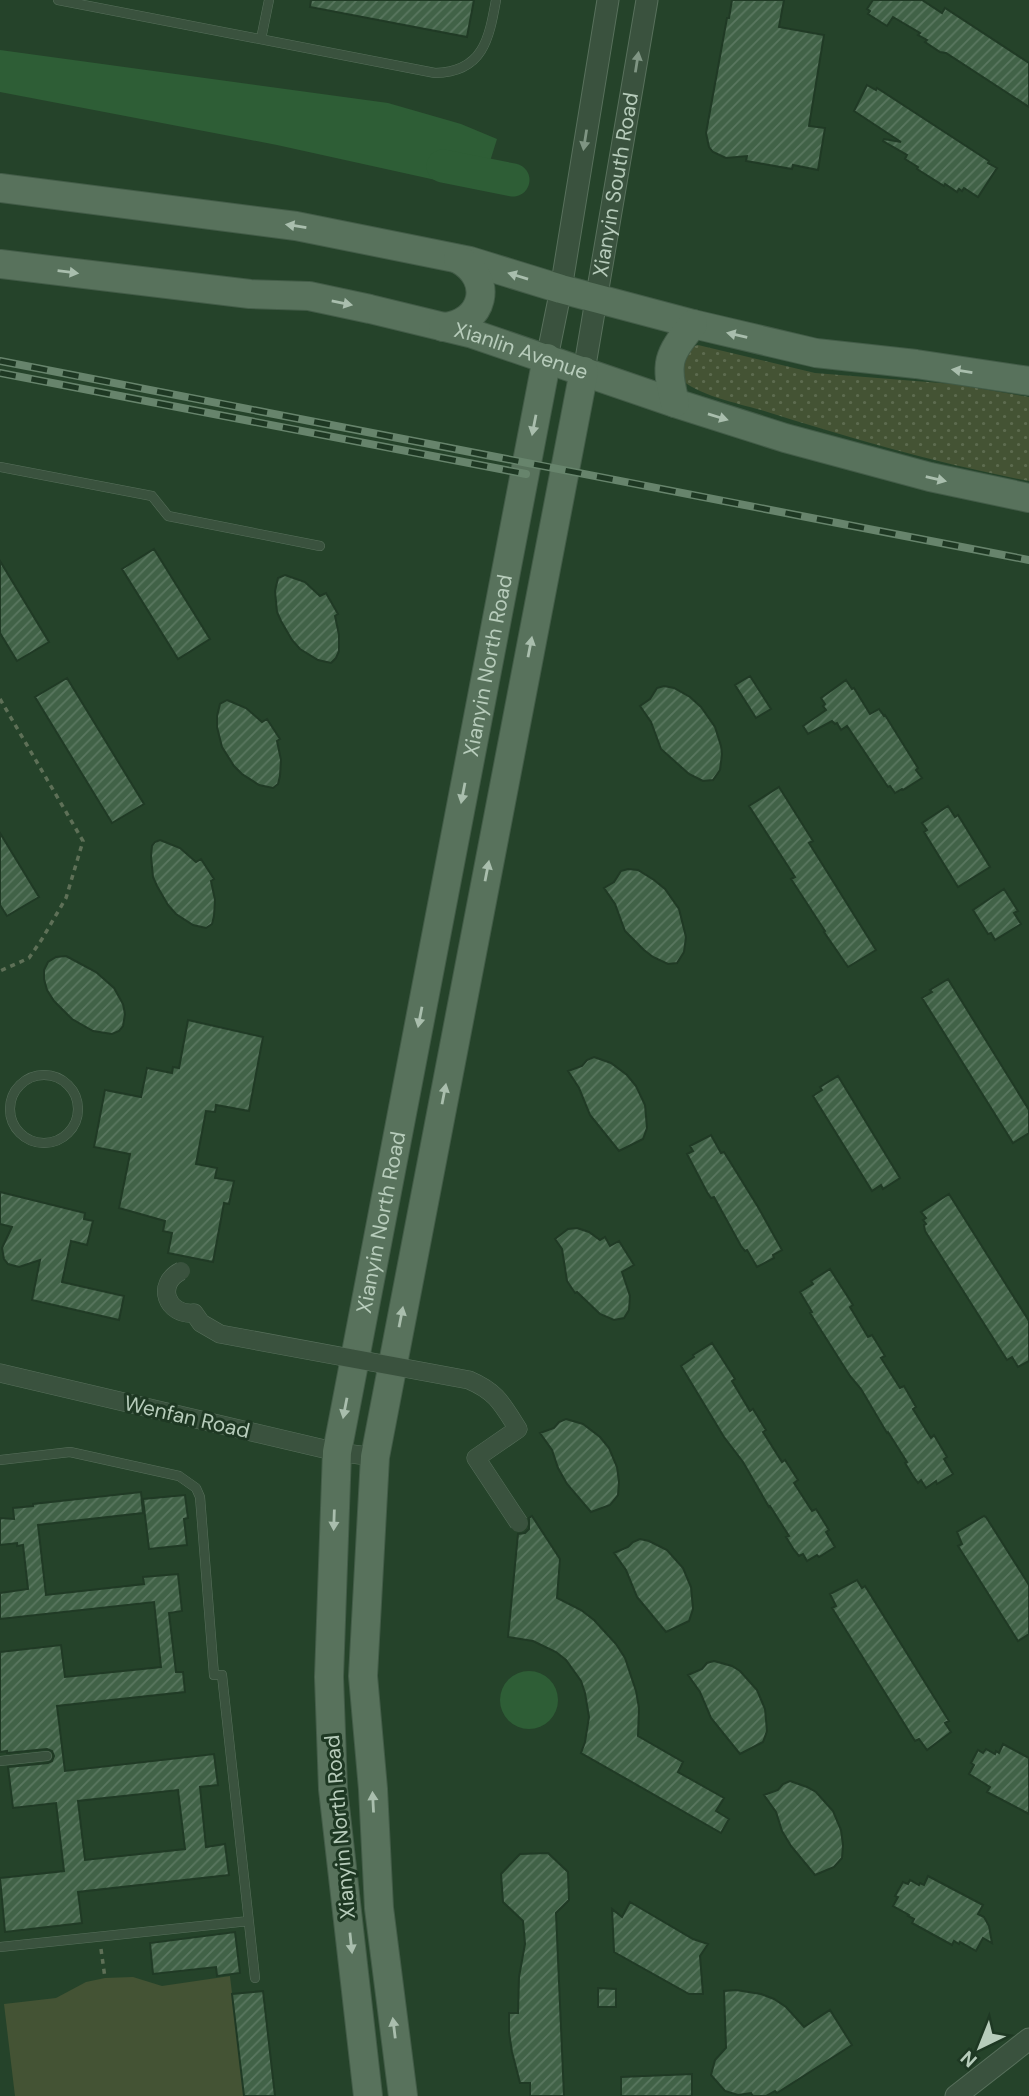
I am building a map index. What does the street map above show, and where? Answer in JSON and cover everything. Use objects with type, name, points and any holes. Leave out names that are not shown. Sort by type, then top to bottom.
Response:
[{"type":"main road","points":[[0,188],[296,226],[458,259],[693,324],[816,353],[916,364],[1029,381]]},
{"type":"main road","points":[[443,327],[461,323],[469,318],[479,303],[481,294],[473,269],[458,259]]},
{"type":"main road","name":"Xianlin Avenue","points":[[0,264],[250,294],[309,296],[370,309],[473,334],[785,438],[917,474],[1029,498]]},
{"type":"main road","points":[[675,403],[668,373],[674,348],[693,324]]},
{"type":"main road","name":"Xianyin North Road","points":[[368,2096],[332,1789],[329,1678],[337,1452],[547,358]]},
{"type":"main road","name":"Xianyin North Road","points":[[402,2096],[379,1908],[373,1789],[363,1676],[374,1457],[584,371]]},
{"type":"street","name":"Xianyin South Road","points":[[547,358],[561,289],[608,0]]},
{"type":"street","name":"Xianyin South Road","points":[[584,371],[647,0]]},
{"type":"street","points":[[181,1271],[171,1278],[168,1284],[170,1304],[181,1313],[194,1314],[220,1334],[469,1380],[488,1388],[518,1429],[476,1458],[519,1523]]},
{"type":"street","name":"Wenfan Road","points":[[0,1373],[337,1452],[374,1457]]},
{"type":"street","points":[[956,2096],[1029,2039]]},
{"type":"lane","points":[[58,0],[435,73],[462,68],[483,50],[490,33],[496,0]]},
{"type":"lane","points":[[261,39],[268,0]]},
{"type":"lane","points":[[0,467],[152,495],[168,516],[320,546]]},
{"type":"lane","points":[[43,1075],[61,1080],[69,1086],[77,1103],[78,1113],[70,1130],[63,1137],[45,1143],[36,1142],[19,1132],[13,1124],[10,1105],[18,1088],[25,1081],[43,1075]]},
{"type":"lane","points":[[0,1460],[70,1452],[179,1476],[195,1488],[200,1497],[214,1675],[222,1675],[255,1978]]},
{"type":"lane","points":[[0,1761],[47,1756]]},
{"type":"lane","points":[[0,1947],[249,1921]]},
{"type":"path","points":[[0,699],[83,841],[66,898],[42,939],[29,958],[0,971]]},
{"type":"path","points":[[99,1937],[105,1978]]},
{"type":"shaded area","points":[[0,50],[388,103],[461,124],[497,139],[481,190],[277,145],[0,92]]},
{"type":"shaded area","points":[[698,345],[815,373],[953,384],[1029,397],[1029,481],[894,450],[706,394],[678,377],[688,348]]},
{"type":"shaded area","points":[[523,1671],[535,1671],[550,1679],[558,1694],[558,1706],[550,1721],[535,1729],[523,1729],[508,1721],[500,1706],[500,1694],[508,1679]]},
{"type":"shaded area","points":[[230,1976],[244,2096],[15,2096],[4,2004],[56,1998],[86,1982],[105,1978],[133,1977],[162,1986]]},
{"type":"building","points":[[311,0],[474,0],[467,37],[310,7]]},
{"type":"building","points":[[732,0],[784,0],[779,27],[824,35],[809,126],[825,128],[818,170],[793,165],[792,169],[746,161],[747,156],[726,158],[709,147],[706,133]]},
{"type":"building","points":[[873,0],[922,0],[942,13],[945,8],[1029,63],[1029,107],[946,53],[940,52],[925,42],[927,40],[918,35],[920,33],[893,17],[887,26],[868,14],[870,11],[867,9]]},
{"type":"building","points":[[867,85],[876,90],[877,88],[997,168],[978,197],[964,188],[957,192],[945,184],[944,186],[905,159],[907,155],[883,141],[901,142],[854,111]]},
{"type":"building","points":[[154,549],[210,639],[178,659],[122,569]]},
{"type":"building","points":[[0,561],[49,642],[17,661],[0,633]]},
{"type":"building","points":[[285,575],[305,582],[320,596],[326,593],[338,614],[335,616],[339,651],[331,663],[318,660],[300,649],[281,621],[277,612],[275,591],[278,578]]},
{"type":"building","points":[[750,676],[771,709],[756,718],[735,685]]},
{"type":"building","points":[[67,678],[144,804],[112,823],[35,697]]},
{"type":"building","points":[[846,680],[870,714],[879,709],[885,715],[922,778],[895,793],[888,787],[847,726],[841,730],[837,723],[832,721],[808,734],[803,726],[826,710],[821,698]]},
{"type":"building","points":[[664,686],[690,697],[715,727],[722,754],[720,770],[713,780],[703,781],[689,774],[661,749],[651,722],[640,706],[650,699],[657,688]]},
{"type":"building","points":[[227,700],[246,708],[262,722],[267,719],[280,739],[277,741],[281,760],[280,776],[278,784],[273,788],[259,785],[242,774],[222,747],[217,716],[220,704]]},
{"type":"building","points":[[779,787],[813,841],[809,843],[876,950],[848,967],[791,879],[795,877],[749,806]]},
{"type":"building","points":[[948,806],[955,817],[958,815],[990,867],[958,887],[924,832],[927,830],[922,823]]},
{"type":"building","points":[[0,833],[39,897],[7,916],[0,905]]},
{"type":"building","points":[[160,840],[180,848],[196,862],[201,859],[214,879],[211,881],[215,900],[214,916],[212,924],[206,928],[193,925],[176,914],[157,886],[153,877],[151,856],[152,846]]},
{"type":"building","points":[[638,870],[654,880],[665,889],[679,909],[686,937],[684,952],[677,963],[668,964],[653,957],[625,931],[615,904],[604,888],[614,882],[621,871]]},
{"type":"building","points":[[1004,889],[1018,911],[1014,913],[1021,924],[995,940],[973,910]]},
{"type":"building","points":[[66,956],[96,972],[114,988],[125,1014],[123,1026],[119,1031],[112,1034],[93,1031],[72,1019],[54,1001],[47,990],[44,970],[48,962],[56,957]]},
{"type":"building","points":[[948,979],[1029,1110],[1029,1133],[1013,1143],[922,998]]},
{"type":"building","points":[[188,1020],[263,1037],[249,1111],[216,1105],[215,1112],[206,1111],[196,1164],[217,1168],[215,1178],[234,1181],[229,1204],[224,1203],[213,1262],[168,1253],[172,1233],[163,1231],[165,1221],[119,1208],[130,1154],[94,1147],[105,1090],[141,1097],[147,1068],[172,1073],[173,1067],[179,1068]]},
{"type":"building","points":[[594,1057],[611,1063],[627,1075],[645,1105],[647,1128],[643,1139],[619,1151],[590,1115],[579,1088],[568,1071],[582,1066]]},
{"type":"building","points":[[838,1076],[900,1178],[883,1189],[881,1185],[872,1191],[813,1096],[822,1090],[820,1087]]},
{"type":"building","points":[[711,1135],[758,1207],[782,1250],[773,1255],[774,1258],[757,1267],[747,1250],[741,1246],[714,1197],[711,1198],[707,1192],[687,1154],[693,1151],[690,1146]]},
{"type":"building","points":[[0,1192],[85,1213],[84,1219],[93,1221],[87,1245],[71,1241],[62,1282],[124,1296],[119,1320],[32,1300],[40,1260],[19,1267],[8,1264],[4,1259],[2,1248],[12,1227],[0,1224]]},
{"type":"building","points":[[949,1194],[1029,1321],[1029,1361],[1018,1367],[1012,1357],[1007,1360],[925,1231],[926,1224],[923,1220],[926,1218],[921,1212]]},
{"type":"building","points":[[577,1228],[600,1240],[605,1237],[610,1246],[619,1241],[634,1265],[622,1272],[630,1296],[629,1310],[624,1318],[614,1320],[600,1314],[575,1293],[567,1281],[562,1249],[555,1239],[568,1229]]},
{"type":"building","points":[[830,1269],[853,1305],[850,1307],[868,1337],[872,1335],[885,1356],[881,1358],[900,1388],[904,1386],[916,1407],[913,1409],[931,1438],[934,1435],[947,1457],[944,1459],[953,1474],[937,1484],[936,1481],[926,1488],[921,1480],[918,1483],[861,1389],[810,1313],[812,1312],[800,1292]]},
{"type":"building","points":[[712,1343],[735,1379],[732,1381],[750,1411],[753,1409],[766,1430],[763,1432],[782,1462],[785,1460],[798,1480],[794,1483],[812,1511],[816,1509],[829,1530],[826,1532],[835,1547],[819,1557],[817,1555],[807,1561],[803,1554],[799,1556],[794,1550],[786,1537],[789,1536],[681,1366]]},
{"type":"building","points":[[566,1419],[583,1424],[609,1448],[617,1467],[619,1482],[618,1495],[610,1505],[591,1512],[567,1484],[552,1450],[540,1433],[554,1428]]},
{"type":"building","points":[[141,1492],[143,1513],[38,1525],[46,1595],[144,1584],[143,1577],[178,1574],[182,1611],[169,1613],[176,1672],[183,1672],[185,1692],[57,1706],[65,1771],[214,1754],[218,1785],[200,1787],[206,1847],[225,1844],[229,1875],[78,1892],[82,1923],[5,1932],[0,1878],[64,1871],[56,1803],[13,1808],[8,1767],[48,1763],[54,1756],[52,1751],[47,1749],[0,1752],[0,1652],[61,1645],[65,1677],[161,1667],[154,1602],[0,1619],[0,1593],[28,1589],[23,1545],[0,1545],[0,1518],[14,1519],[13,1508]],"holes":[[[178,1790],[185,1849],[85,1860],[78,1801]]]},
{"type":"building","points":[[185,1495],[187,1545],[149,1549],[143,1499]]},
{"type":"building","points":[[532,1516],[560,1559],[557,1598],[594,1620],[625,1658],[639,1708],[638,1736],[683,1762],[678,1772],[724,1798],[716,1811],[729,1819],[721,1833],[581,1753],[589,1717],[581,1681],[566,1660],[556,1652],[533,1641],[508,1637],[518,1534],[529,1529],[529,1518]]},
{"type":"building","points":[[984,1516],[1029,1585],[1029,1634],[1018,1641],[958,1546],[962,1544],[957,1532]]},
{"type":"building","points":[[640,1539],[667,1550],[683,1568],[691,1587],[693,1609],[689,1621],[666,1632],[637,1597],[626,1570],[614,1553]]},
{"type":"building","points":[[857,1580],[862,1588],[865,1586],[949,1721],[945,1723],[951,1732],[927,1750],[919,1739],[915,1741],[832,1608],[836,1606],[830,1594]]},
{"type":"building","points":[[714,1661],[740,1671],[757,1690],[765,1709],[767,1731],[763,1742],[740,1754],[711,1718],[700,1692],[688,1675]]},
{"type":"building","points":[[1003,1744],[1029,1758],[1029,1814],[987,1792],[990,1787],[969,1774],[978,1750],[983,1753],[986,1749],[995,1754],[996,1751],[999,1753]]},
{"type":"building","points":[[790,1781],[816,1792],[833,1811],[841,1830],[842,1858],[834,1867],[815,1875],[791,1846],[782,1831],[776,1812],[764,1795],[778,1790]]},
{"type":"building","points":[[548,1853],[568,1872],[569,1900],[556,1913],[564,2096],[530,2096],[530,2083],[520,2083],[509,2032],[509,2013],[518,2013],[519,1977],[525,1944],[523,1921],[503,1902],[501,1874],[520,1854]]},
{"type":"building","points":[[928,1876],[983,1905],[978,1914],[984,1917],[989,1926],[992,1943],[983,1938],[976,1951],[960,1942],[959,1944],[954,1941],[952,1945],[912,1923],[914,1919],[893,1906],[903,1882],[908,1884],[910,1880],[924,1885]]},
{"type":"building","points":[[630,1902],[693,1939],[708,1944],[700,1956],[703,1994],[689,1994],[614,1952],[612,1909],[622,1917]]},
{"type":"building","points":[[235,1932],[240,1973],[217,1976],[216,1967],[153,1974],[150,1943]]},
{"type":"building","points":[[598,1988],[616,1989],[616,2007],[598,2007]]},
{"type":"building","points":[[736,1990],[774,1999],[786,2007],[804,2027],[830,2010],[852,2045],[777,2093],[775,2091],[766,2096],[753,2096],[751,2093],[738,2095],[725,2091],[711,2075],[715,2060],[726,2048],[724,1991]]},
{"type":"building","points":[[263,1991],[275,2096],[244,2096],[232,1994]]},
{"type":"building","points":[[692,2074],[692,2096],[621,2096],[621,2077]]},
{"type":"waterway","points":[[443,166],[513,180]]},
{"type":"railway","points":[[0,361],[1029,560]]},
{"type":"railway","points":[[0,373],[526,474]]}]
